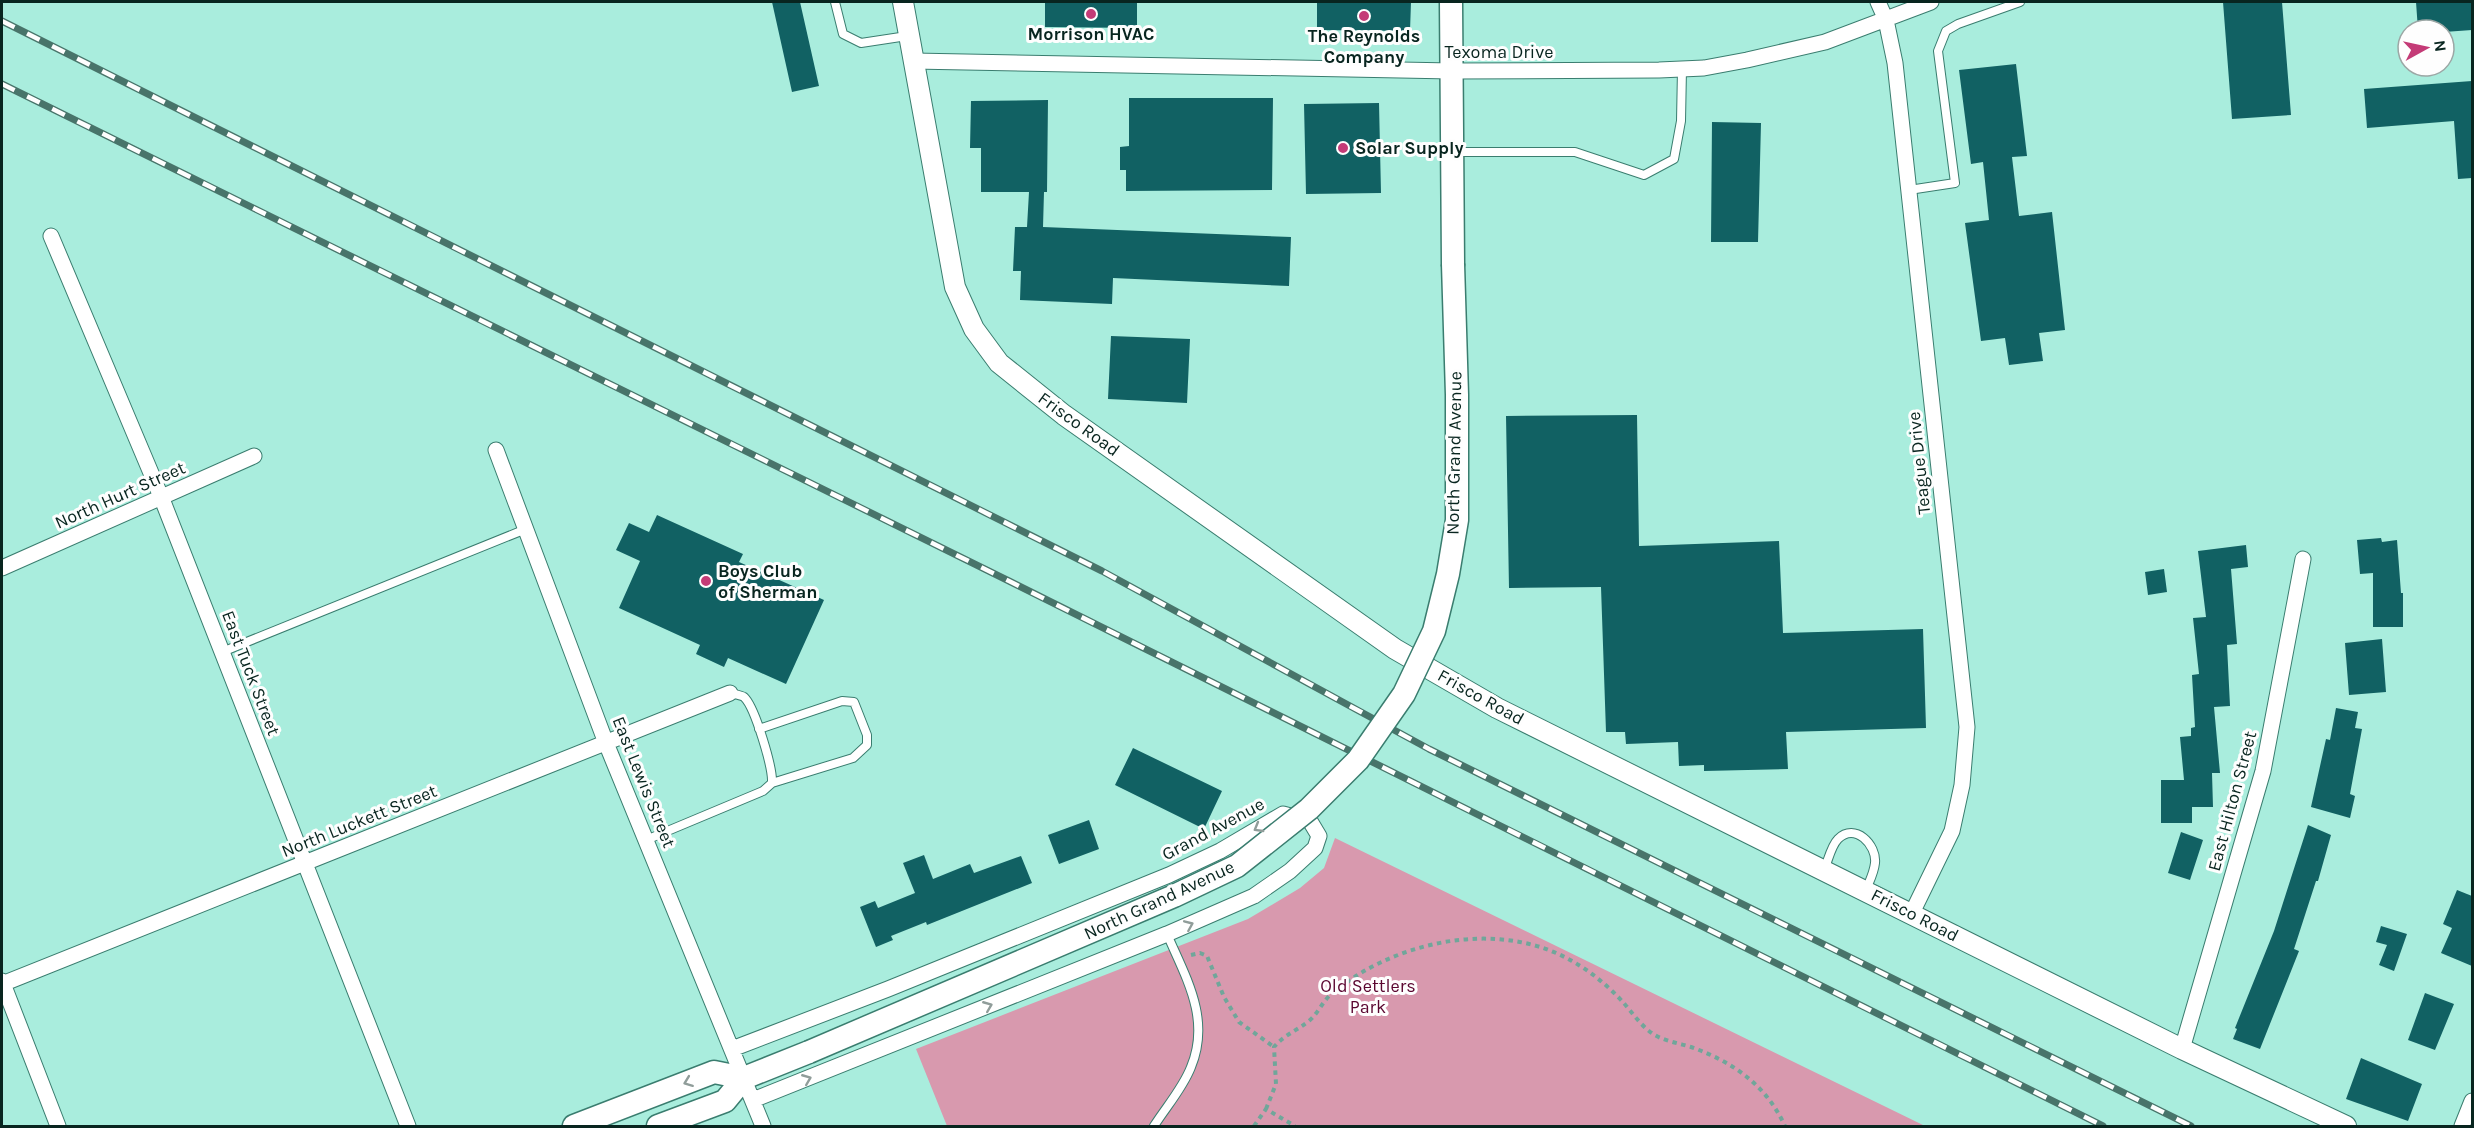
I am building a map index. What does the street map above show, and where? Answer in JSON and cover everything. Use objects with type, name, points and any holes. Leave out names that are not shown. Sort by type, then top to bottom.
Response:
[{"type":"main road","name":"North Grand Avenue","points":[[658,1126],[725,1101],[744,1078],[1164,900],[1237,866],[1309,809],[1358,760],[1404,694],[1434,631],[1448,574],[1457,520],[1451,2]]},
{"type":"main road","points":[[574,1126],[714,1072],[744,1078]]},
{"type":"street","name":"Frisco Road","points":[[903,2],[955,287],[974,329],[999,363],[1064,415],[1395,649],[1497,708],[2182,1049],[2346,1126]]},
{"type":"street","name":"Teague Drive","points":[[1878,2],[1886,20],[1895,63],[1967,727],[1962,785],[1952,831],[1912,914]]},
{"type":"street","name":"Texoma Drive","points":[[913,61],[1452,71],[1704,68],[1825,42],[1931,2]]},
{"type":"street","name":"East Tuck Street","points":[[51,236],[162,499],[408,1126]]},
{"type":"street","name":"East Lewis Street","points":[[496,450],[606,743],[763,1126]]},
{"type":"street","name":"North Hurt Street","points":[[2,568],[162,499],[254,456]]},
{"type":"street","name":"East Hilton Street","points":[[2182,1049],[2263,771],[2302,560]]},
{"type":"street","name":"North Luckett Street","points":[[2,983],[730,693]]},
{"type":"street","name":"Grand Avenue","points":[[732,1049],[888,989],[1169,875],[1220,850],[1283,814],[1310,821],[1319,836],[1315,848],[1290,871],[1254,896],[1167,934],[753,1100]]},
{"type":"street","points":[[2,983],[58,1126]]},
{"type":"street","points":[[2462,1126],[2472,1101]]},
{"type":"lane","points":[[835,2],[843,34],[861,44],[909,36]]},
{"type":"lane","points":[[1909,190],[1955,183],[1938,51],[1946,31],[1958,24],[2020,2]]},
{"type":"lane","points":[[1452,152],[1575,152],[1644,175],[1674,159],[1681,122],[1682,69]]},
{"type":"lane","points":[[222,652],[526,529]]},
{"type":"lane","points":[[730,693],[743,696],[750,706],[773,771],[772,783]]},
{"type":"lane","points":[[646,840],[763,791],[772,783],[853,758],[867,745],[867,735],[854,702],[842,701],[759,729]]},
{"type":"lane","points":[[1824,870],[1838,839],[1848,834],[1858,835],[1868,841],[1874,851],[1876,862],[1866,890]]},
{"type":"lane","points":[[1154,1126],[1191,1069],[1197,1049],[1200,1021],[1194,999],[1167,934]]},
{"type":"path","points":[[1254,1126],[1266,1109],[1276,1084],[1274,1047],[1283,1036],[1300,1029],[1313,1017],[1329,996],[1356,976],[1414,949],[1467,939],[1490,938],[1521,942],[1546,949],[1594,975],[1652,1033],[1667,1041],[1714,1055],[1754,1081],[1785,1126]]},
{"type":"path","points":[[1177,957],[1200,953],[1207,956],[1224,997],[1239,1022],[1274,1047]]},
{"type":"path","points":[[1266,1109],[1294,1126]]},
{"type":"green space","name":"Old Settlers Park","points":[[1335,838],[1925,1126],[947,1126],[916,1049],[1248,919],[1300,888],[1324,868]]},
{"type":"building","points":[[772,2],[800,2],[819,86],[792,92]]},
{"type":"building","name":"Morrison HVAC","points":[[1045,2],[1137,2],[1137,28],[1045,27]]},
{"type":"building","name":"The Reynolds Company","points":[[1317,2],[1411,2],[1410,31],[1317,30]]},
{"type":"building","points":[[2223,2],[2282,2],[2291,115],[2232,119]]},
{"type":"building","points":[[2416,2],[2472,2],[2472,30],[2456,31],[2456,18],[2417,18]]},
{"type":"building","points":[[2016,64],[2027,156],[2012,157],[2019,216],[2052,212],[2065,330],[2039,333],[2043,361],[2009,365],[2005,338],[1981,341],[1965,223],[1989,220],[1983,162],[1971,164],[1959,70]]},
{"type":"building","points":[[2472,81],[2472,178],[2458,179],[2454,121],[2367,128],[2364,89]]},
{"type":"building","points":[[1129,98],[1273,98],[1272,190],[1126,191],[1126,170],[1120,170],[1120,147],[1129,146]]},
{"type":"building","points":[[1048,100],[1047,192],[1044,192],[1043,227],[1291,237],[1289,286],[1113,278],[1112,304],[1020,300],[1021,271],[1013,271],[1015,227],[1027,227],[1029,192],[981,192],[981,148],[970,148],[971,101]]},
{"type":"building","name":"Solar Supply","points":[[1379,103],[1381,193],[1306,194],[1304,104]]},
{"type":"building","points":[[1712,122],[1761,123],[1758,242],[1711,242]]},
{"type":"building","points":[[1111,336],[1190,339],[1187,403],[1108,399]]},
{"type":"building","points":[[1637,415],[1639,546],[1779,541],[1783,633],[1923,629],[1926,728],[1786,732],[1788,769],[1704,771],[1704,765],[1679,766],[1678,742],[1626,744],[1625,732],[1606,732],[1601,587],[1509,588],[1506,416]]},
{"type":"building","name":"Boys Club of Sherman","points":[[657,515],[743,554],[739,562],[824,600],[786,684],[728,658],[724,667],[696,654],[700,645],[619,608],[640,561],[616,550],[629,523],[649,532]]},
{"type":"building","points":[[2381,538],[2382,542],[2397,540],[2401,593],[2403,593],[2403,627],[2373,627],[2373,573],[2360,574],[2357,540]]},
{"type":"building","points":[[2246,545],[2248,567],[2231,569],[2237,644],[2227,645],[2230,706],[2214,707],[2220,773],[2212,773],[2213,807],[2192,807],[2192,823],[2161,823],[2161,780],[2184,780],[2180,737],[2191,736],[2191,728],[2195,727],[2192,675],[2199,674],[2193,618],[2206,617],[2198,551]]},
{"type":"building","points":[[2164,569],[2167,592],[2148,595],[2145,572]]},
{"type":"building","points":[[2382,639],[2386,692],[2349,695],[2345,643]]},
{"type":"building","points":[[2336,708],[2358,712],[2355,728],[2362,729],[2350,794],[2355,796],[2350,818],[2311,807],[2326,739],[2330,740]]},
{"type":"building","points":[[1133,748],[1222,791],[1204,829],[1115,785]]},
{"type":"building","points":[[1089,820],[1099,849],[1059,864],[1048,835]]},
{"type":"building","points":[[2308,825],[2331,835],[2318,881],[2316,881],[2294,949],[2299,951],[2260,1049],[2233,1039],[2237,1029],[2235,1028],[2274,931]]},
{"type":"building","points":[[2181,832],[2203,840],[2190,880],[2168,873]]},
{"type":"building","points":[[924,855],[933,879],[970,864],[974,873],[1021,856],[1032,883],[927,925],[926,922],[891,936],[893,940],[876,947],[860,907],[875,901],[878,908],[915,893],[903,863]]},
{"type":"building","points":[[2457,890],[2472,896],[2472,966],[2441,953],[2452,928],[2443,924]]},
{"type":"building","points":[[2381,926],[2407,934],[2394,971],[2379,965],[2387,945],[2376,942]]},
{"type":"building","points":[[2425,993],[2454,1004],[2435,1050],[2408,1040]]},
{"type":"building","points":[[2361,1058],[2422,1084],[2408,1121],[2346,1099]]},
{"type":"railway","points":[[2,21],[1102,571],[1429,749],[2191,1126]]},
{"type":"railway","points":[[2,84],[1009,581],[2103,1126]]},
{"type":"place","name":"Morrison HVAC","points":[[1091,14]]},
{"type":"place","name":"The Reynolds Company","points":[[1364,16]]},
{"type":"place","name":"Solar Supply","points":[[1343,148]]},
{"type":"place","name":"Boys Club of Sherman","points":[[706,581]]}]
